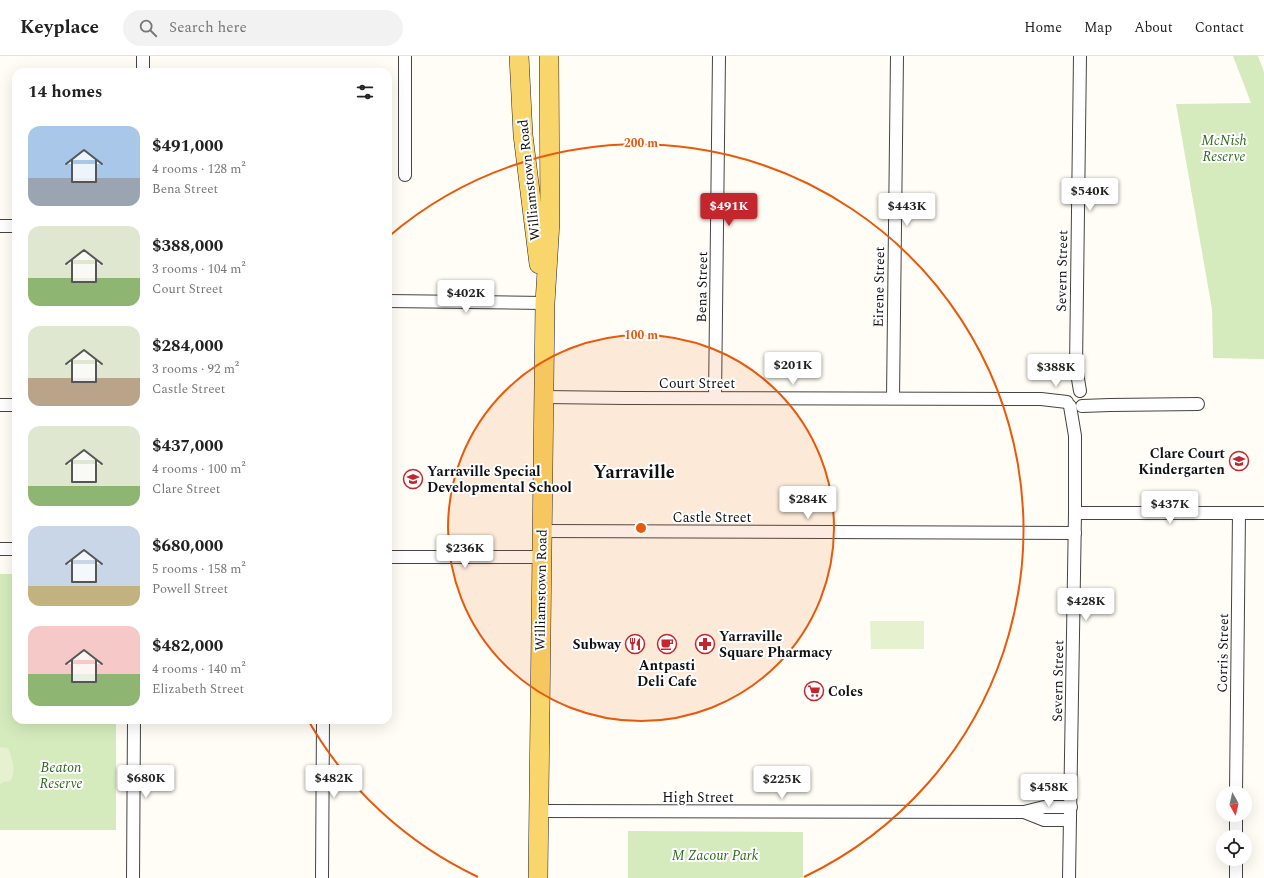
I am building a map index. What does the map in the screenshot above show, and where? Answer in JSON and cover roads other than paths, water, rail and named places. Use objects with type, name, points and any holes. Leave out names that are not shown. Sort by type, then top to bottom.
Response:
[{"type":"main road","name":"Williamstown Road","points":[[520,56],[523,135],[545,302]]},
{"type":"main road","name":"Williamstown Road","points":[[538,878],[545,302],[550,222],[549,56]]},
{"type":"street","points":[[143,56],[143,68]]},
{"type":"street","points":[[405,56],[405,175]]},
{"type":"street","name":"Bena Street","points":[[715,398],[719,56]]},
{"type":"street","name":"Eirene Street","points":[[893,398],[896,56]]},
{"type":"street","name":"Severn Street","points":[[1069,878],[1075,533],[1080,56]]},
{"type":"street","points":[[0,226],[12,226]]},
{"type":"street","points":[[392,301],[545,302]]},
{"type":"street","name":"Court Street","points":[[544,397],[1042,399],[1076,400],[1110,405],[1198,404]]},
{"type":"street","points":[[0,405],[12,405]]},
{"type":"street","points":[[1075,513],[1264,513]]},
{"type":"street","name":"Corris Street","points":[[1236,786],[1239,513]]},
{"type":"street","name":"Castle Street","points":[[542,531],[1075,533]]},
{"type":"street","points":[[0,550],[12,549]]},
{"type":"street","points":[[392,557],[542,557]]},
{"type":"street","points":[[133,878],[134,724]]},
{"type":"street","points":[[322,878],[323,724]]},
{"type":"street","name":"High Street","points":[[539,811],[1024,812],[1044,807],[1070,806]]},
{"type":"street","name":"High Street","points":[[1024,812],[1044,820],[1070,820]]},
{"type":"street","points":[[1236,866],[1236,878]]},
{"type":"place","name":"Clare Court Kindergarten","points":[[1239,461]]},
{"type":"place","name":"Yarraville Special Developmental School","points":[[413,479]]},
{"type":"place","name":"Subway","points":[[635,644]]},
{"type":"place","name":"Antpasti Deli Cafe","points":[[667,644]]},
{"type":"place","name":"Yarraville Square Pharmacy","points":[[705,644]]},
{"type":"place","name":"Coles","points":[[814,691]]},
{"type":"district","name":"Yarraville","points":[[634,472]]},
{"type":"park label","name":"McNish Reserve","points":[[1224,148]]},
{"type":"park label","name":"Beaton Reserve","points":[[61,776]]},
{"type":"park label","name":"M Zacour Park","points":[[715,855]]}]
